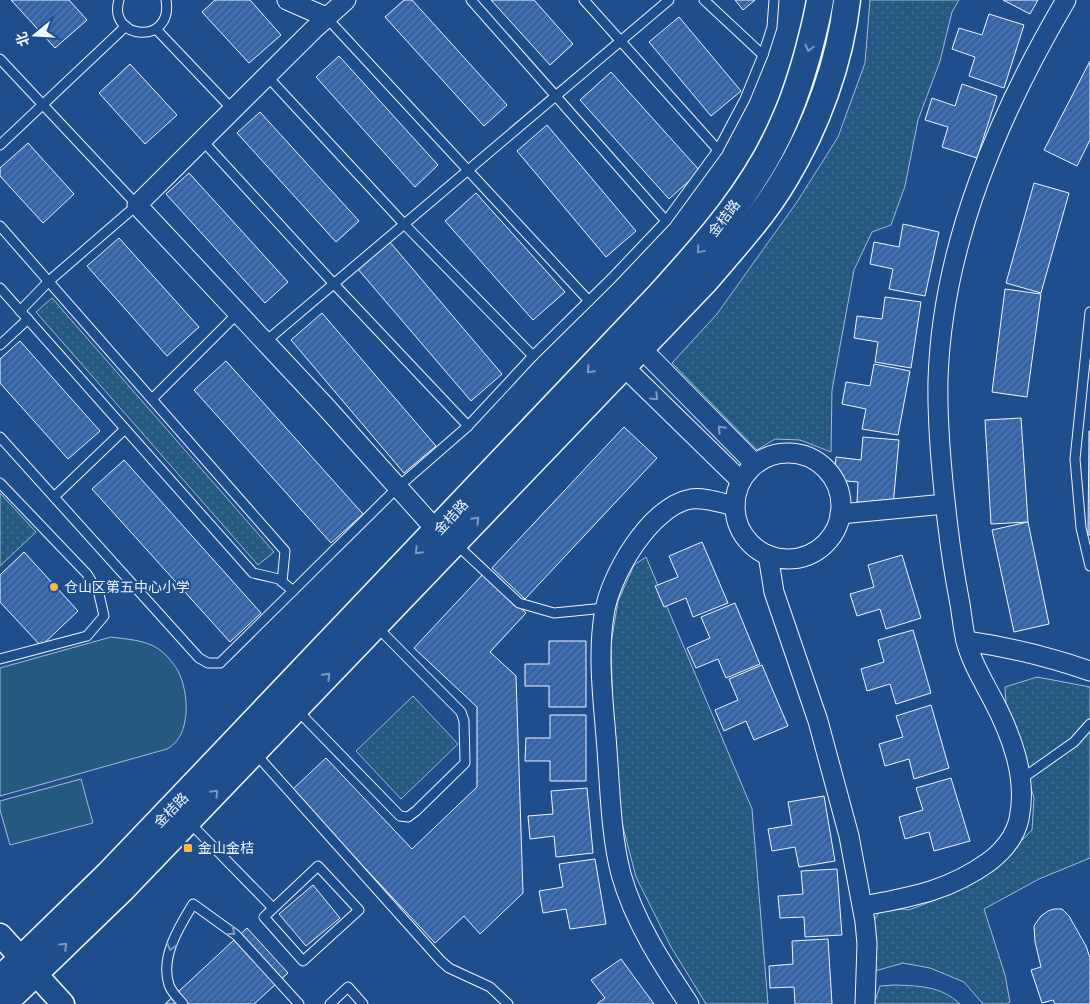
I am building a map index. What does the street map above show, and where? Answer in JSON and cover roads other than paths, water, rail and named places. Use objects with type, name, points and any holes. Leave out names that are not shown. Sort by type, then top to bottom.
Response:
[{"type":"main road","name":"金桔路","points":[[0,980],[29,966],[108,875],[446,537],[624,349],[681,271],[728,215],[750,184],[768,152],[786,119],[799,84],[820,0]]},
{"type":"main road","points":[[624,349],[704,282],[736,245],[784,180],[800,151],[830,81],[847,0]]},
{"type":"main road","points":[[3,1004],[29,966],[122,889],[376,625],[446,537]]},
{"type":"street","points":[[287,0],[326,17]]},
{"type":"street","points":[[319,0],[326,17]]},
{"type":"street","points":[[346,0],[326,17],[137,205],[446,537]]},
{"type":"street","points":[[863,906],[928,893],[948,886],[984,865],[1002,851],[1012,838],[1019,820],[1021,801],[1017,760],[1008,733],[972,660],[966,641],[945,504],[938,412],[938,378],[947,300],[958,250],[978,185],[995,140],[1043,39],[1066,0]]},
{"type":"street","points":[[624,349],[755,464]]},
{"type":"street","points":[[624,349],[741,481]]},
{"type":"street","points":[[781,453],[798,453],[814,460],[828,471],[838,487],[841,505],[840,514],[830,539],[816,551],[800,558],[782,559],[768,555],[750,544],[740,530],[735,514],[735,497],[741,481],[755,464],[765,457],[781,453]]},
{"type":"street","points":[[689,1004],[639,921],[621,873],[615,837],[605,722],[601,652],[602,633],[605,608],[622,565],[640,538],[664,511],[675,504],[693,499],[735,506]]},
{"type":"street","points":[[840,514],[945,504]]},
{"type":"street","points":[[768,555],[774,592],[818,721],[849,836],[863,906],[867,944],[865,1004]]},
{"type":"street","points":[[966,641],[1016,649],[1090,671]]},
{"type":"street","points":[[0,935],[63,1004]]},
{"type":"lane","points":[[119,0],[118,12],[120,20],[133,31],[140,33],[149,32],[162,23],[166,15],[166,0]]},
{"type":"lane","points":[[471,0],[666,221]]},
{"type":"lane","points":[[584,0],[718,150]]},
{"type":"lane","points":[[265,342],[669,0]]},
{"type":"lane","points":[[704,0],[763,55]]},
{"type":"lane","points":[[0,438],[199,658],[208,663],[220,663],[398,487],[468,426],[533,356],[666,221],[718,150],[745,98],[763,55],[772,27],[774,0]]},
{"type":"lane","points":[[326,17],[588,301]]},
{"type":"lane","points":[[0,145],[126,26]]},
{"type":"lane","points":[[156,28],[233,110]]},
{"type":"lane","points":[[0,59],[137,205],[49,281],[20,310]]},
{"type":"lane","points":[[267,76],[404,224],[533,356]]},
{"type":"lane","points":[[202,140],[468,426]]},
{"type":"lane","points":[[0,226],[285,551],[282,582]]},
{"type":"lane","points":[[0,288],[254,573],[279,579],[293,590]]},
{"type":"lane","points":[[1090,312],[1075,459],[1080,528],[1090,566]]},
{"type":"lane","points":[[152,399],[238,313]]},
{"type":"lane","points":[[0,345],[28,319]]},
{"type":"lane","points":[[54,497],[125,429]]},
{"type":"lane","points":[[0,483],[87,574],[99,594],[104,616],[87,636],[0,659]]},
{"type":"lane","points":[[446,537],[519,603],[554,613],[605,608]]},
{"type":"lane","points":[[295,708],[400,816],[408,817],[416,811],[465,763],[464,722],[461,712],[376,625]]},
{"type":"lane","points":[[1020,780],[1074,742],[1090,724]]},
{"type":"lane","points":[[254,752],[440,961],[449,968],[490,987],[508,1004]]},
{"type":"lane","points":[[188,821],[273,908]]},
{"type":"lane","points":[[318,866],[359,910],[304,961],[264,917],[273,908],[318,866]]},
{"type":"lane","points":[[183,1004],[169,986],[167,966],[175,934],[192,904],[236,935],[299,1004]]},
{"type":"lane","points":[[330,1004],[348,987],[363,1004]]},
{"type":"place","name":"仓山区第五中心小学","points":[[54,587]]},
{"type":"place","name":"金山金桔","points":[[188,848]]}]
